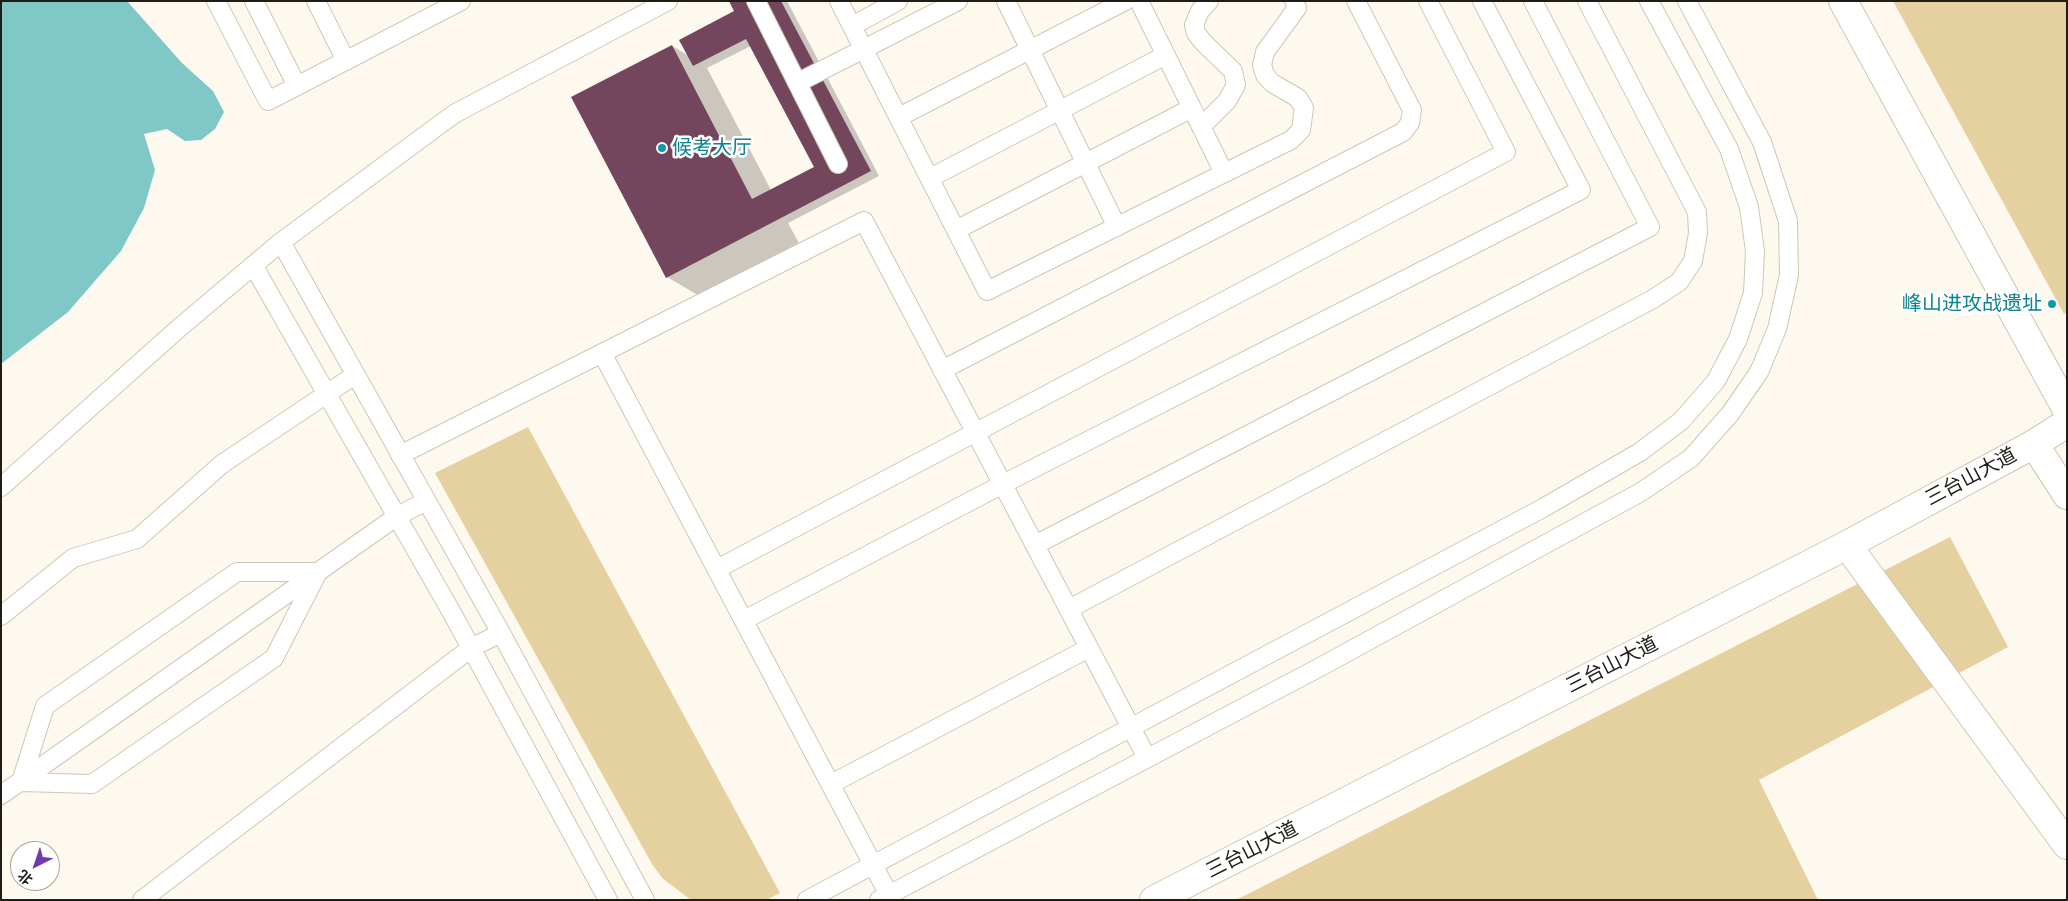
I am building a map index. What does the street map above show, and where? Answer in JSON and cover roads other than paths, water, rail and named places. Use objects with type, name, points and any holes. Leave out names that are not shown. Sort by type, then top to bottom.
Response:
[{"type":"main road","points":[[1844,1],[2067,410]]},
{"type":"main road","name":"三台山大道","points":[[1154,900],[1847,545],[2034,444],[2067,422]]},
{"type":"main road","points":[[2034,444],[2067,495]]},
{"type":"main road","points":[[1847,545],[2067,845]]},
{"type":"lane","points":[[216,1],[268,101],[346,61],[436,7],[461,1]]},
{"type":"lane","points":[[254,1],[298,86]]},
{"type":"lane","points":[[316,1],[346,61]]},
{"type":"lane","points":[[1,487],[179,328],[281,242],[454,114],[668,1]]},
{"type":"lane","points":[[756,1],[838,164]]},
{"type":"lane","points":[[852,26],[898,1]]},
{"type":"lane","points":[[797,83],[958,1]]},
{"type":"lane","points":[[1006,1],[1117,227]]},
{"type":"lane","points":[[899,117],[1126,1]]},
{"type":"lane","points":[[1139,1],[1224,174]]},
{"type":"lane","points":[[1201,127],[1227,101],[1236,84],[1233,71],[1202,42],[1196,33],[1194,25],[1200,11],[1209,1]]},
{"type":"lane","points":[[845,3],[852,26],[987,291],[1291,140],[1301,130],[1304,108],[1298,98],[1272,84],[1265,75],[1262,66],[1265,52],[1297,8],[1294,1]]},
{"type":"lane","points":[[942,370],[1403,132],[1410,123],[1412,110],[1356,1]]},
{"type":"lane","points":[[717,569],[1506,152],[1428,1]]},
{"type":"lane","points":[[744,620],[1002,484],[1581,190],[1482,1]]},
{"type":"lane","points":[[1035,545],[1650,227],[1533,1]]},
{"type":"lane","points":[[1068,609],[1636,308],[1679,282],[1693,261],[1698,232],[1697,212],[1587,1]]},
{"type":"lane","points":[[807,900],[1543,508],[1640,452],[1681,421],[1716,381],[1738,339],[1753,293],[1755,251],[1749,207],[1729,149],[1648,1]]},
{"type":"lane","points":[[602,353],[831,784],[872,865],[884,897],[1331,661],[1641,492],[1691,458],[1730,414],[1759,372],[1777,329],[1789,275],[1788,221],[1762,142],[1686,1]]},
{"type":"lane","points":[[930,178],[1166,55]]},
{"type":"lane","points":[[956,230],[1192,108]]},
{"type":"lane","points":[[400,455],[864,221],[1147,758]]},
{"type":"lane","points":[[281,242],[501,634],[645,900]]},
{"type":"lane","points":[[254,265],[471,648],[608,900]]},
{"type":"lane","points":[[1,616],[73,558],[137,539],[222,464],[355,375]]},
{"type":"lane","points":[[1,795],[396,517],[426,501]]},
{"type":"lane","points":[[21,782],[45,706],[237,572],[318,572]]},
{"type":"lane","points":[[21,782],[92,784],[274,658],[318,572]]},
{"type":"lane","points":[[142,900],[471,648],[501,634]]},
{"type":"lane","points":[[831,784],[1089,648]]},
{"type":"water","points":[[1,1],[127,1],[182,63],[213,91],[224,112],[215,129],[201,140],[185,141],[167,129],[144,134],[155,170],[144,208],[121,251],[68,312],[1,364]]},
{"type":"place","name":"候考大厅","points":[[662,148]]},
{"type":"place","name":"峰山进攻战遗址","points":[[2052,304]]}]
